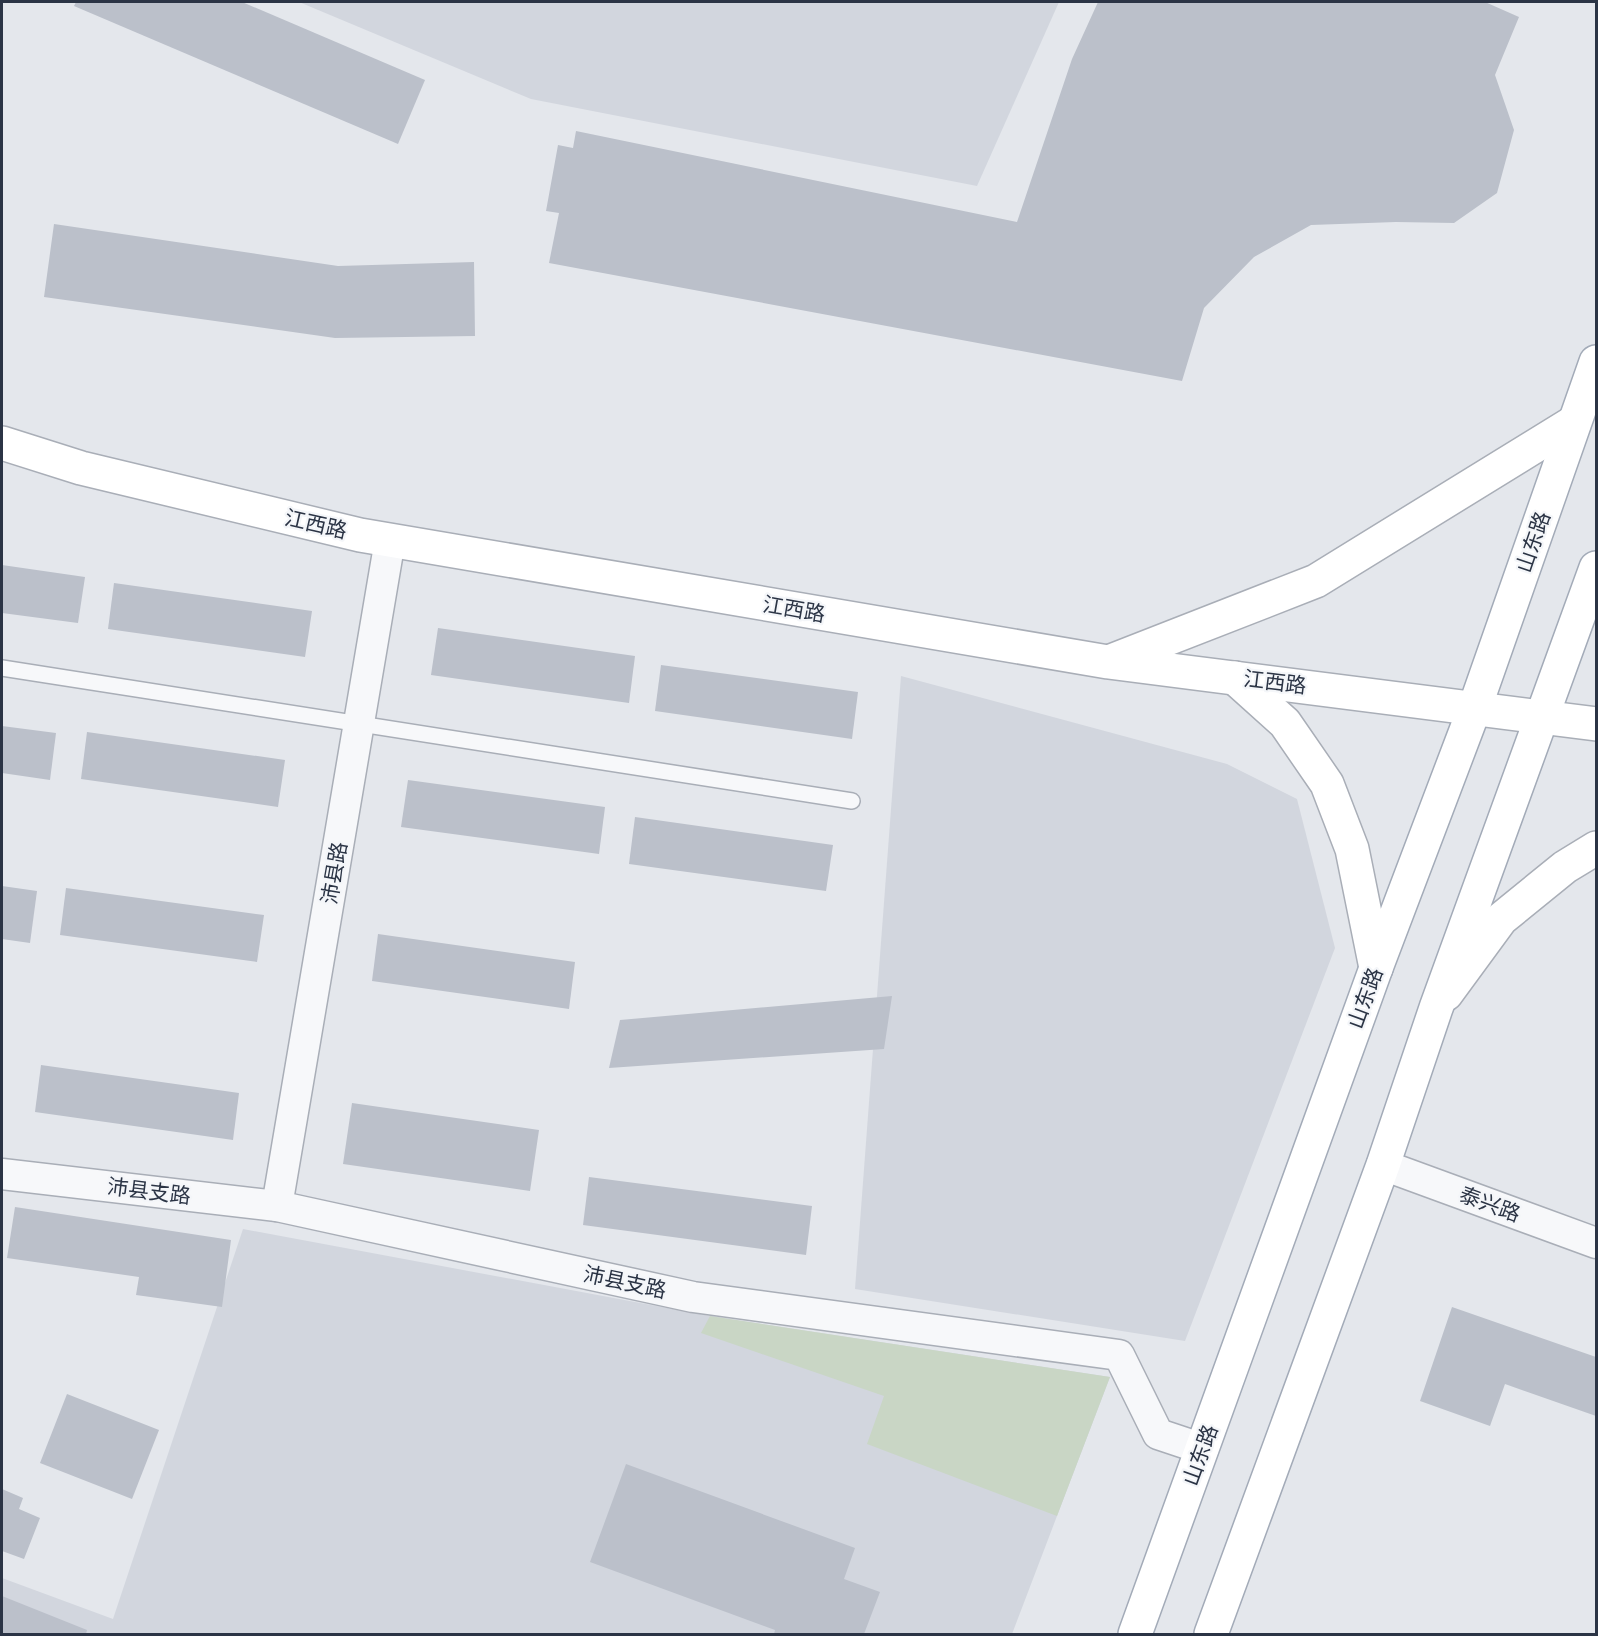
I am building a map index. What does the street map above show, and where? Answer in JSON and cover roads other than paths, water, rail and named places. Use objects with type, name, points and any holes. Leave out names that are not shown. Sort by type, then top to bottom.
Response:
[{"type":"main road","name":"山东路","points":[[1135,1635],[1376,968],[1475,707],[1596,362]]},
{"type":"main road","points":[[1108,662],[1316,580],[1575,422]]},
{"type":"main road","name":"江西路","points":[[2,443],[81,468],[390,540],[1108,662],[1596,723]]},
{"type":"main road","points":[[1210,1635],[1383,1166],[1436,1008],[1596,568]]},
{"type":"main road","points":[[1235,678],[1285,723],[1327,784],[1352,849],[1376,968]]},
{"type":"main road","points":[[1436,1008],[1501,919],[1565,867],[1596,848]]},
{"type":"street","name":"沛县路","points":[[278,1206],[390,540]]},
{"type":"street","name":"泰兴路","points":[[1383,1166],[1596,1243]]},
{"type":"street","name":"沛县支路","points":[[2,1173],[278,1206],[693,1297],[1119,1355],[1158,1434],[1203,1449]]},
{"type":"lane","points":[[2,668],[852,801]]}]
